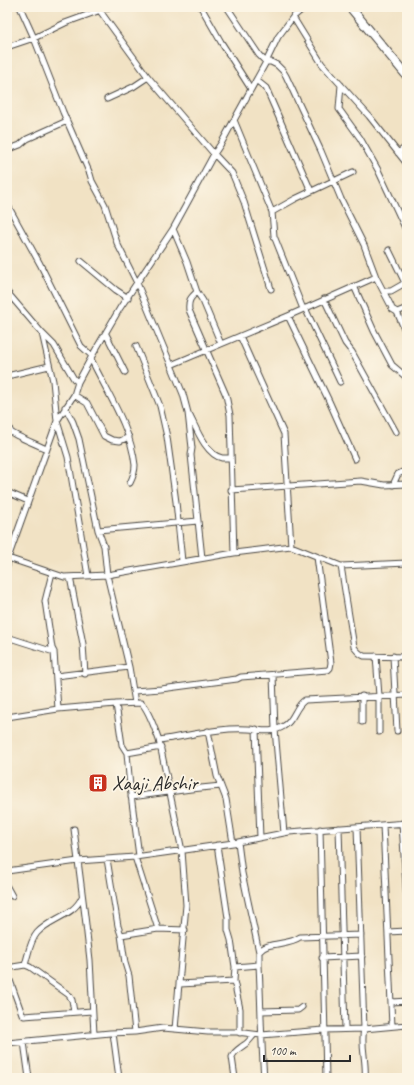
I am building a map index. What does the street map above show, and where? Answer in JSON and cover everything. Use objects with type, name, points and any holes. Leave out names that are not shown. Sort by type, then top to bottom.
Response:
[{"type":"main road","points":[[350,7],[407,76]]},
{"type":"street","points":[[20,7],[92,181],[105,205],[117,243],[137,283],[183,394],[188,414],[192,448],[191,456],[202,558]]},
{"type":"street","points":[[93,7],[100,11],[148,77],[232,173],[244,202],[271,289]]},
{"type":"street","points":[[7,48],[34,38],[65,23],[109,7]]},
{"type":"street","points":[[201,7],[251,89]]},
{"type":"street","points":[[227,7],[259,55],[266,62],[271,62],[283,71],[294,91],[364,245],[376,277],[392,309],[397,312],[407,335]]},
{"type":"street","points":[[7,566],[8,558],[57,421],[74,395],[78,382],[120,308],[173,229],[266,62],[278,37],[293,17],[304,7]]},
{"type":"street","points":[[293,17],[322,64],[369,116],[407,164]]},
{"type":"street","points":[[107,99],[133,87],[148,77]]},
{"type":"street","points":[[256,80],[266,88],[310,191]]},
{"type":"street","points":[[341,85],[339,109],[360,138],[378,170],[407,232]]},
{"type":"street","points":[[7,150],[20,145],[27,139],[67,120]]},
{"type":"street","points":[[234,120],[272,212],[274,236],[304,308],[340,382]]},
{"type":"street","points":[[398,153],[407,146]]},
{"type":"street","points":[[272,212],[310,191],[353,172]]},
{"type":"street","points":[[7,204],[40,264],[81,346],[92,358],[126,429],[135,466],[134,474],[130,483]]},
{"type":"street","points":[[173,229],[187,262],[197,292],[203,301],[221,344]]},
{"type":"street","points":[[384,291],[390,291],[405,283],[389,250]]},
{"type":"street","points":[[81,261],[128,298]]},
{"type":"street","points":[[171,364],[288,316],[376,277]]},
{"type":"street","points":[[354,286],[374,331],[392,365],[405,376],[407,380]]},
{"type":"street","points":[[7,292],[21,310],[54,345],[74,379],[78,382]]},
{"type":"street","points":[[197,292],[191,297],[189,310],[226,395],[230,415],[234,553]]},
{"type":"street","points":[[324,299],[345,343],[352,352],[396,432]]},
{"type":"street","points":[[397,312],[407,308]]},
{"type":"street","points":[[288,316],[329,401],[354,459]]},
{"type":"street","points":[[42,333],[53,381],[57,421],[68,457],[88,576]]},
{"type":"street","points":[[106,334],[125,372]]},
{"type":"street","points":[[240,336],[284,434],[290,546]]},
{"type":"street","points":[[136,346],[160,406],[167,437],[182,561]]},
{"type":"street","points":[[7,376],[49,366]]},
{"type":"street","points":[[74,395],[87,403],[104,436],[112,440],[120,441],[128,437]]},
{"type":"street","points":[[65,407],[73,422],[79,439],[98,530],[104,546],[107,575],[129,668],[135,703]]},
{"type":"street","points":[[188,414],[202,440],[214,455],[221,458],[231,458]]},
{"type":"street","points":[[7,416],[9,428],[13,434]]},
{"type":"street","points":[[7,434],[13,434],[46,449]]},
{"type":"street","points":[[393,485],[398,474],[407,470]]},
{"type":"street","points":[[231,490],[361,481],[384,485],[407,484]]},
{"type":"street","points":[[7,492],[28,501]]},
{"type":"street","points":[[98,530],[198,521]]},
{"type":"street","points":[[8,558],[64,577],[107,575],[182,561],[290,546],[341,566],[407,563]]},
{"type":"street","points":[[134,691],[161,689],[237,679],[241,677],[326,670],[330,668],[331,663],[317,557]]},
{"type":"street","points":[[341,566],[354,647],[359,654],[364,656],[407,656]]},
{"type":"street","points":[[52,573],[45,601],[52,648],[54,652],[58,709]]},
{"type":"street","points":[[70,577],[83,644],[84,674]]},
{"type":"street","points":[[7,637],[54,652]]},
{"type":"street","points":[[376,656],[380,732]]},
{"type":"street","points":[[393,656],[397,731]]},
{"type":"street","points":[[56,676],[129,668]]},
{"type":"street","points":[[273,674],[275,729],[284,833]]},
{"type":"street","points":[[160,740],[208,731],[237,728],[256,729],[266,732],[284,727],[301,703],[305,700],[362,696],[407,695]]},
{"type":"street","points":[[362,696],[362,722]]},
{"type":"street","points":[[7,717],[58,709],[135,703],[144,705],[155,726],[160,740],[182,850],[186,905],[185,930],[175,1029]]},
{"type":"street","points":[[116,704],[122,745],[127,753],[137,857],[158,929]]},
{"type":"street","points":[[256,729],[260,838]]},
{"type":"street","points":[[208,731],[217,776],[226,799],[259,952],[262,1011],[261,1036],[264,1078]]},
{"type":"street","points":[[127,753],[161,747]]},
{"type":"street","points":[[131,797],[222,786]]},
{"type":"street","points":[[7,871],[78,861],[137,857],[236,843],[284,833],[404,823],[407,903]]},
{"type":"street","points":[[383,824],[392,1026]]},
{"type":"street","points":[[358,827],[364,1029],[362,1040],[366,1078]]},
{"type":"street","points":[[339,828],[345,1029]]},
{"type":"street","points":[[74,829],[90,960],[94,1034]]},
{"type":"street","points":[[320,829],[326,1078]]},
{"type":"street","points":[[217,845],[228,918],[228,930],[235,967],[234,981],[240,1009],[240,1033]]},
{"type":"street","points":[[107,859],[118,926],[129,976],[135,1032]]},
{"type":"street","points":[[7,887],[12,896]]},
{"type":"street","points":[[25,965],[36,934],[49,923],[72,910],[79,903],[82,896]]},
{"type":"street","points":[[121,935],[158,929],[185,930]]},
{"type":"street","points":[[388,932],[407,931]]},
{"type":"street","points":[[259,952],[264,947],[293,942],[300,937],[361,935]]},
{"type":"street","points":[[322,958],[362,956]]},
{"type":"street","points":[[7,968],[25,965],[30,967],[69,995],[72,1000],[74,1012]]},
{"type":"street","points":[[235,967],[259,965]]},
{"type":"street","points":[[7,972],[24,1016],[92,1011]]},
{"type":"street","points":[[180,984],[234,981]]},
{"type":"street","points":[[392,1002],[407,1001]]},
{"type":"street","points":[[262,1011],[298,1010],[302,1007]]},
{"type":"street","points":[[7,1043],[94,1034],[135,1032],[163,1028],[240,1033],[261,1036],[324,1030],[364,1029],[407,1025]]},
{"type":"street","points":[[113,1033],[119,1078]]},
{"type":"street","points":[[235,1078],[232,1057],[233,1054],[236,1050],[245,1045],[254,1035]]},
{"type":"street","points":[[24,1042],[28,1078]]},
{"type":"place","name":"Xaaji Abshir","points":[[98,783]]}]
